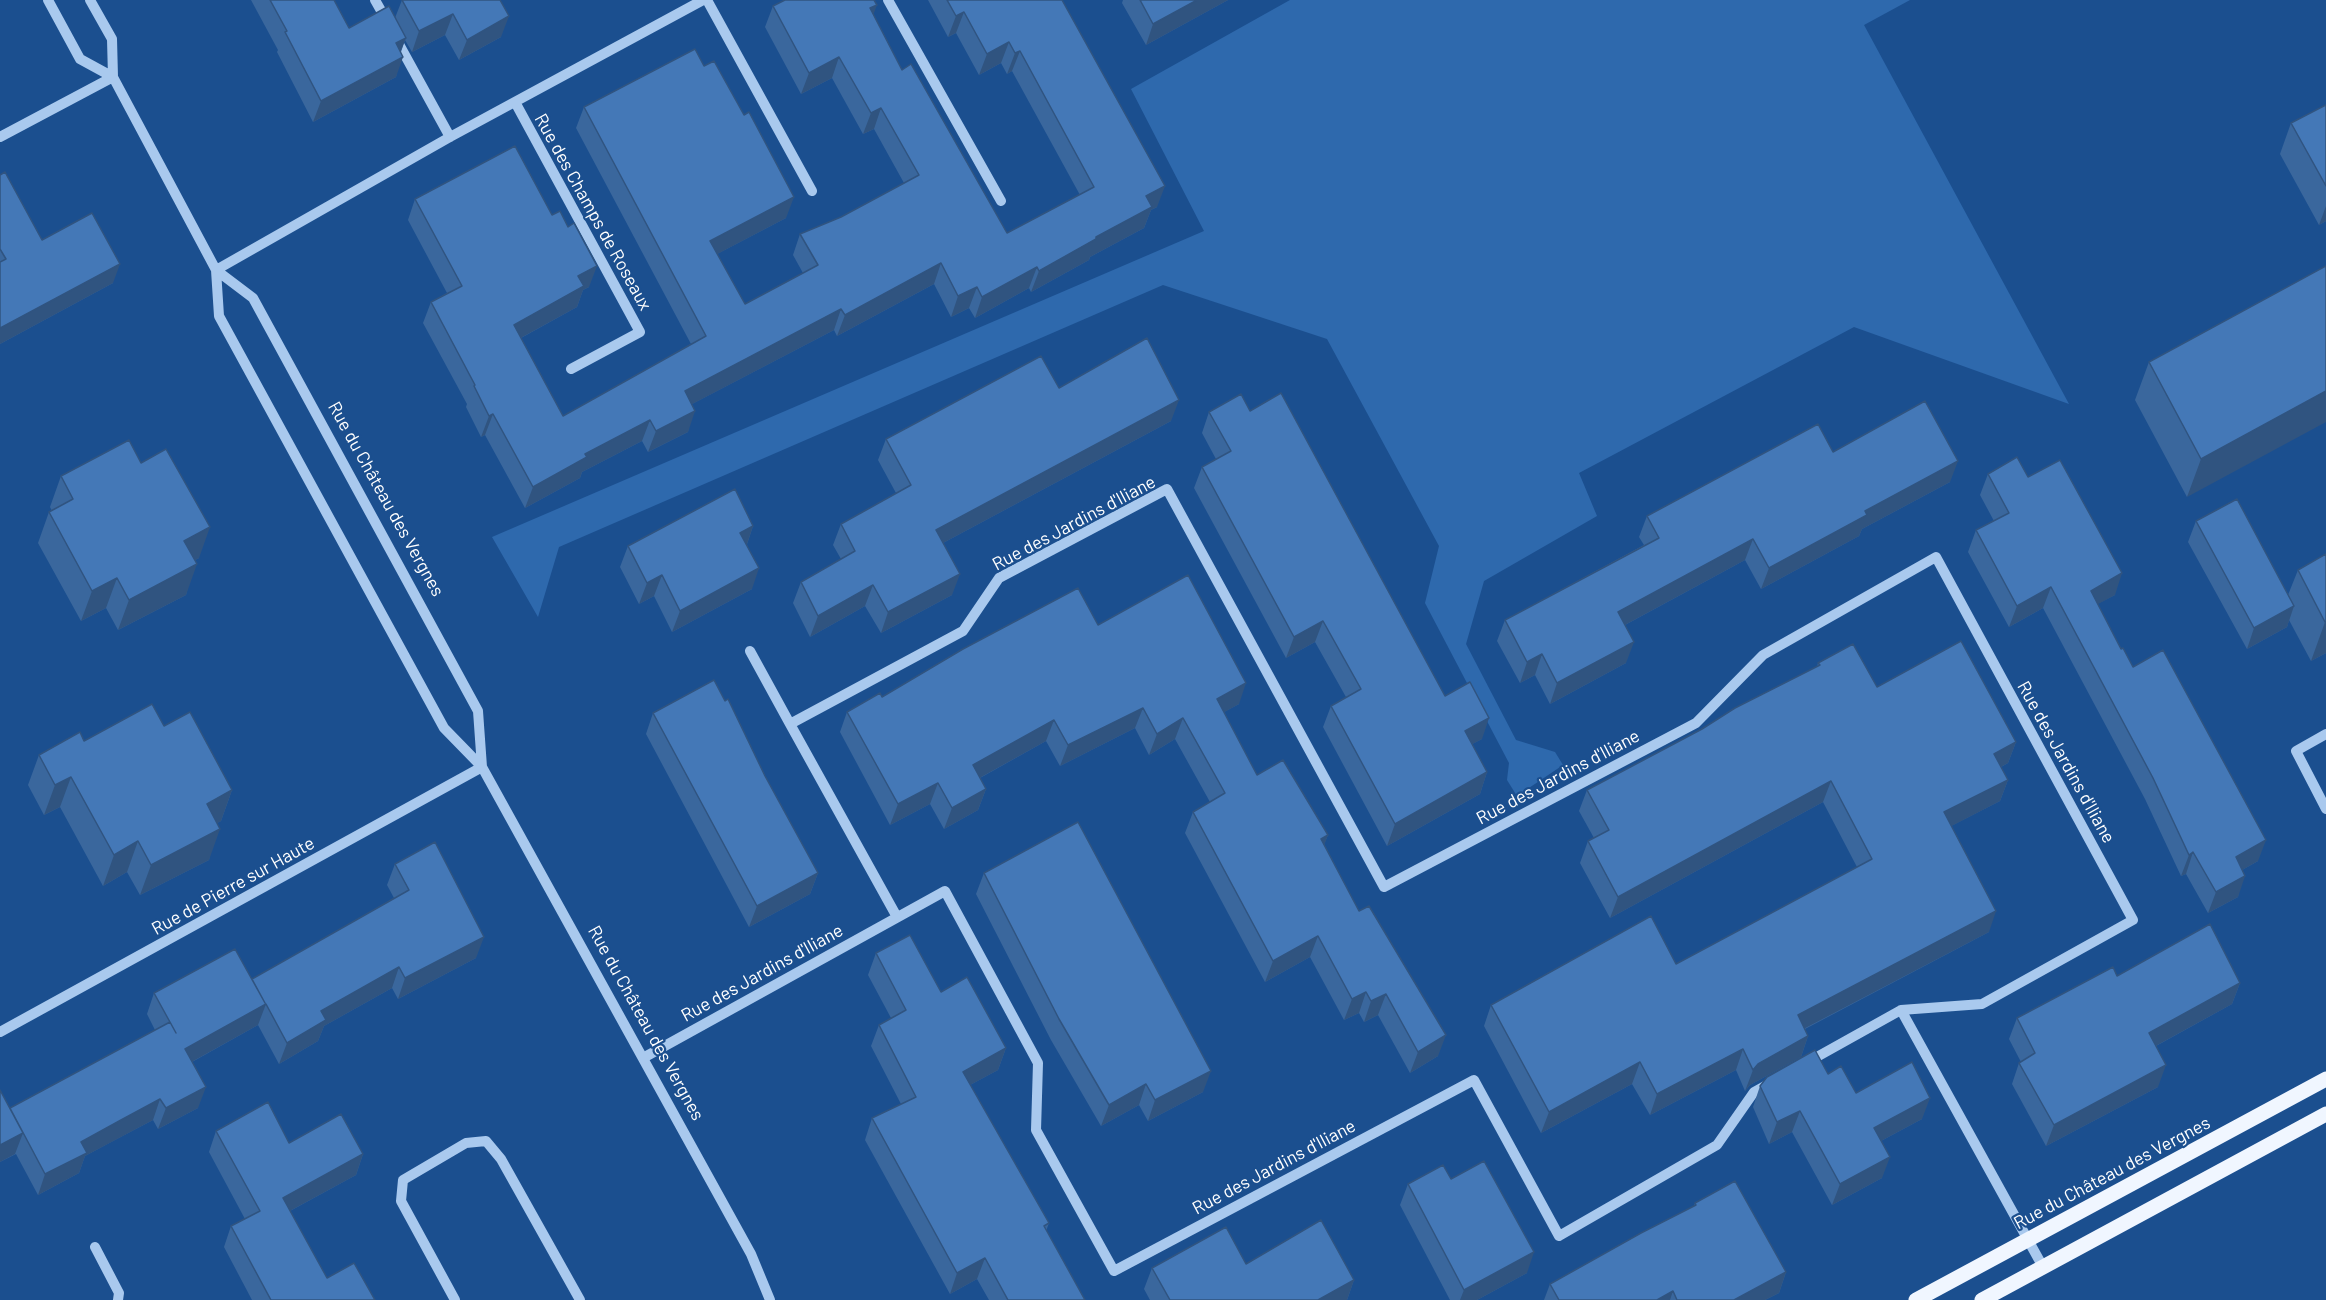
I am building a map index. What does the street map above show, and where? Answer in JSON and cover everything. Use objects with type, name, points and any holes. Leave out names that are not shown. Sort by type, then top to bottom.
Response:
[{"type":"main road","name":"Rue du Château des Vergnes","points":[[1916,1300],[2326,1079]]},
{"type":"main road","points":[[1982,1300],[2326,1114]]},
{"type":"street","points":[[48,0],[80,59],[113,77]]},
{"type":"street","name":"Rue du Château des Vergnes","points":[[90,0],[112,39],[113,77],[216,270],[219,316],[224,327],[444,728],[482,767],[751,1254],[770,1300]]},
{"type":"street","points":[[375,0],[450,136]]},
{"type":"street","name":"Rue des Champs de Roseaux","points":[[216,270],[450,136],[705,0],[812,191]]},
{"type":"street","points":[[888,0],[1001,201]]},
{"type":"street","points":[[0,137],[113,77]]},
{"type":"street","name":"Rue des Champs de Roseaux","points":[[515,102],[640,332],[571,369]]},
{"type":"street","name":"Rue du Château des Vergnes","points":[[216,270],[253,298],[478,711],[482,767]]},
{"type":"street","name":"Rue des Jardins d'Iliane","points":[[790,724],[963,631],[999,578],[1167,489],[1384,887],[1696,723],[1763,656],[1936,557],[2133,920],[1982,1004],[1901,1010],[1796,1069]]},
{"type":"street","points":[[750,651],[897,917]]},
{"type":"street","points":[[2326,734],[2296,751],[2326,809]]},
{"type":"street","name":"Rue de Pierre sur Haute","points":[[0,1032],[482,767]]},
{"type":"street","name":"Rue des Jardins d'Iliane","points":[[643,1058],[945,891],[1038,1063],[1036,1130],[1114,1271],[1474,1080],[1559,1236],[1717,1145],[1754,1092],[1786,1074]]},
{"type":"street","points":[[1901,1010],[2043,1267]]},
{"type":"street","points":[[455,1300],[401,1201],[403,1180],[466,1143],[486,1141],[501,1159],[580,1300]]},
{"type":"street","points":[[95,1247],[119,1293],[118,1300]]},
{"type":"shaded area","points":[[1290,0],[1910,0],[1864,25],[2069,404],[1854,327],[1579,473],[1597,516],[1484,581],[1466,644],[1516,740],[1555,752],[1563,765],[1517,796],[1507,780],[1509,763],[1425,603],[1439,546],[1327,339],[1163,285],[559,547],[538,617],[492,537],[1204,231],[1131,89]]},
{"type":"building","points":[[270,0],[334,0],[349,28],[389,6],[406,38],[396,43],[403,57],[321,101]]},
{"type":"building","points":[[402,0],[500,0],[509,16],[467,40],[453,14],[419,31]]},
{"type":"building","points":[[785,0],[874,0],[877,5],[870,8],[902,70],[911,64],[1007,233],[1094,187],[1020,51],[1015,53],[1009,42],[987,54],[964,12],[956,16],[947,0],[1062,0],[1165,186],[1146,196],[1152,207],[1039,271],[1037,267],[982,297],[977,287],[958,296],[941,263],[845,315],[841,309],[685,391],[695,411],[656,431],[650,420],[585,454],[587,457],[533,487],[493,414],[489,416],[431,302],[462,286],[415,199],[515,146],[552,215],[560,211],[568,227],[574,223],[597,266],[578,276],[584,286],[514,325],[563,416],[706,336],[584,107],[695,49],[704,66],[714,61],[744,115],[749,112],[794,197],[710,241],[745,304],[818,265],[800,234],[841,217],[919,175],[881,108],[871,113],[839,57],[809,73],[773,6]]},
{"type":"building","points":[[1140,0],[1197,0],[1153,24]]},
{"type":"building","points":[[2326,105],[2326,186],[2291,123]]},
{"type":"building","points":[[5,172],[42,240],[92,213],[120,264],[0,328],[0,262],[6,259],[0,249],[0,175]]},
{"type":"building","points":[[2326,266],[2326,391],[2201,459],[2149,362]]},
{"type":"building","points":[[1147,338],[1179,400],[936,530],[960,574],[888,612],[873,585],[818,616],[801,582],[855,551],[841,524],[911,485],[886,439],[1041,356],[1059,388]]},
{"type":"building","points":[[1281,393],[1445,696],[1470,682],[1489,718],[1465,731],[1487,772],[1395,824],[1331,706],[1361,689],[1323,621],[1294,637],[1202,467],[1231,451],[1209,412],[1241,394],[1250,411]]},
{"type":"building","points":[[1925,401],[1958,461],[1865,511],[1867,515],[1769,568],[1753,539],[1618,612],[1634,642],[1557,683],[1542,654],[1527,662],[1505,620],[1659,538],[1647,516],[1818,424],[1833,452]]},
{"type":"building","points":[[129,440],[141,463],[166,449],[210,527],[184,541],[197,564],[129,600],[117,578],[92,591],[49,512],[73,499],[61,476]]},
{"type":"building","points":[[2017,457],[2028,477],[2060,460],[2122,573],[2091,591],[2121,649],[2123,648],[2133,667],[2163,650],[2266,840],[2236,857],[2245,876],[2216,892],[2193,852],[2189,855],[2153,778],[2051,587],[2017,606],[1976,530],[2009,513],[1988,474]]},
{"type":"building","points":[[735,489],[753,526],[740,533],[759,568],[680,611],[662,575],[647,583],[628,546]]},
{"type":"building","points":[[2237,499],[2294,606],[2254,628],[2196,521]]},
{"type":"building","points":[[2326,554],[2326,622],[2325,622],[2298,570]]},
{"type":"building","points":[[1188,575],[1246,683],[1217,699],[1257,775],[1283,760],[1328,835],[1321,839],[1359,911],[1369,906],[1446,1035],[1418,1052],[1386,994],[1371,1001],[1366,992],[1352,999],[1318,936],[1273,961],[1193,812],[1225,793],[1183,718],[1157,734],[1143,708],[1068,745],[1054,720],[973,765],[986,789],[952,808],[938,783],[898,804],[847,712],[880,693],[882,697],[963,649],[1078,588],[1098,625]]},
{"type":"building","points":[[1961,641],[2016,742],[1994,754],[2008,780],[1944,812],[1996,911],[1798,1015],[1808,1036],[1758,1064],[1753,1070],[1743,1049],[1657,1094],[1640,1062],[1549,1112],[1491,1005],[1651,916],[1676,964],[1872,859],[1831,781],[1618,897],[1588,841],[1609,830],[1587,790],[1702,729],[1735,708],[1820,665],[1818,663],[1853,644],[1877,687]]},
{"type":"building","points":[[714,680],[725,701],[728,699],[765,776],[818,873],[757,906],[653,713]]},
{"type":"building","points":[[152,704],[164,726],[190,712],[232,790],[207,804],[220,829],[151,865],[138,841],[114,855],[71,777],[55,785],[39,755],[80,732],[84,741]]},
{"type":"building","points":[[1078,822],[1211,1071],[1155,1100],[1146,1084],[1109,1105],[1059,1019],[984,873]]},
{"type":"building","points":[[435,842],[484,937],[405,978],[399,967],[321,1011],[326,1020],[287,1043],[266,1004],[185,1049],[206,1087],[166,1108],[160,1099],[121,1120],[81,1142],[87,1153],[45,1174],[10,1108],[170,1022],[154,993],[235,949],[265,1003],[252,979],[409,890],[395,864]]},
{"type":"building","points":[[2210,924],[2240,983],[2149,1033],[2166,1065],[2054,1125],[2019,1063],[2035,1053],[2017,1018],[2113,967],[2117,976]]},
{"type":"building","points":[[910,935],[941,992],[967,977],[1006,1048],[963,1072],[1049,1223],[1044,1226],[1085,1300],[1008,1300],[985,1258],[957,1273],[872,1118],[916,1097],[879,1025],[906,1010],[876,953]]},
{"type":"building","points":[[1815,1050],[1828,1074],[1841,1066],[1856,1093],[1912,1062],[1930,1098],[1874,1128],[1890,1157],[1840,1184],[1800,1111],[1777,1122],[1760,1086],[1767,1077]]},
{"type":"building","points":[[0,1090],[23,1133],[0,1145]]},
{"type":"building","points":[[268,1102],[289,1143],[341,1114],[363,1154],[283,1198],[327,1278],[354,1263],[375,1300],[271,1300],[231,1226],[260,1211],[216,1131]]},
{"type":"building","points":[[1484,1161],[1534,1252],[1464,1290],[1408,1184],[1443,1165],[1451,1179]]},
{"type":"building","points":[[1735,1181],[1786,1272],[1734,1300],[1677,1300],[1673,1291],[1657,1300],[1559,1300],[1550,1284],[1696,1205],[1695,1203]]},
{"type":"building","points":[[1321,1220],[1354,1280],[1318,1300],[1170,1300],[1152,1268],[1226,1227],[1246,1264]]}]
